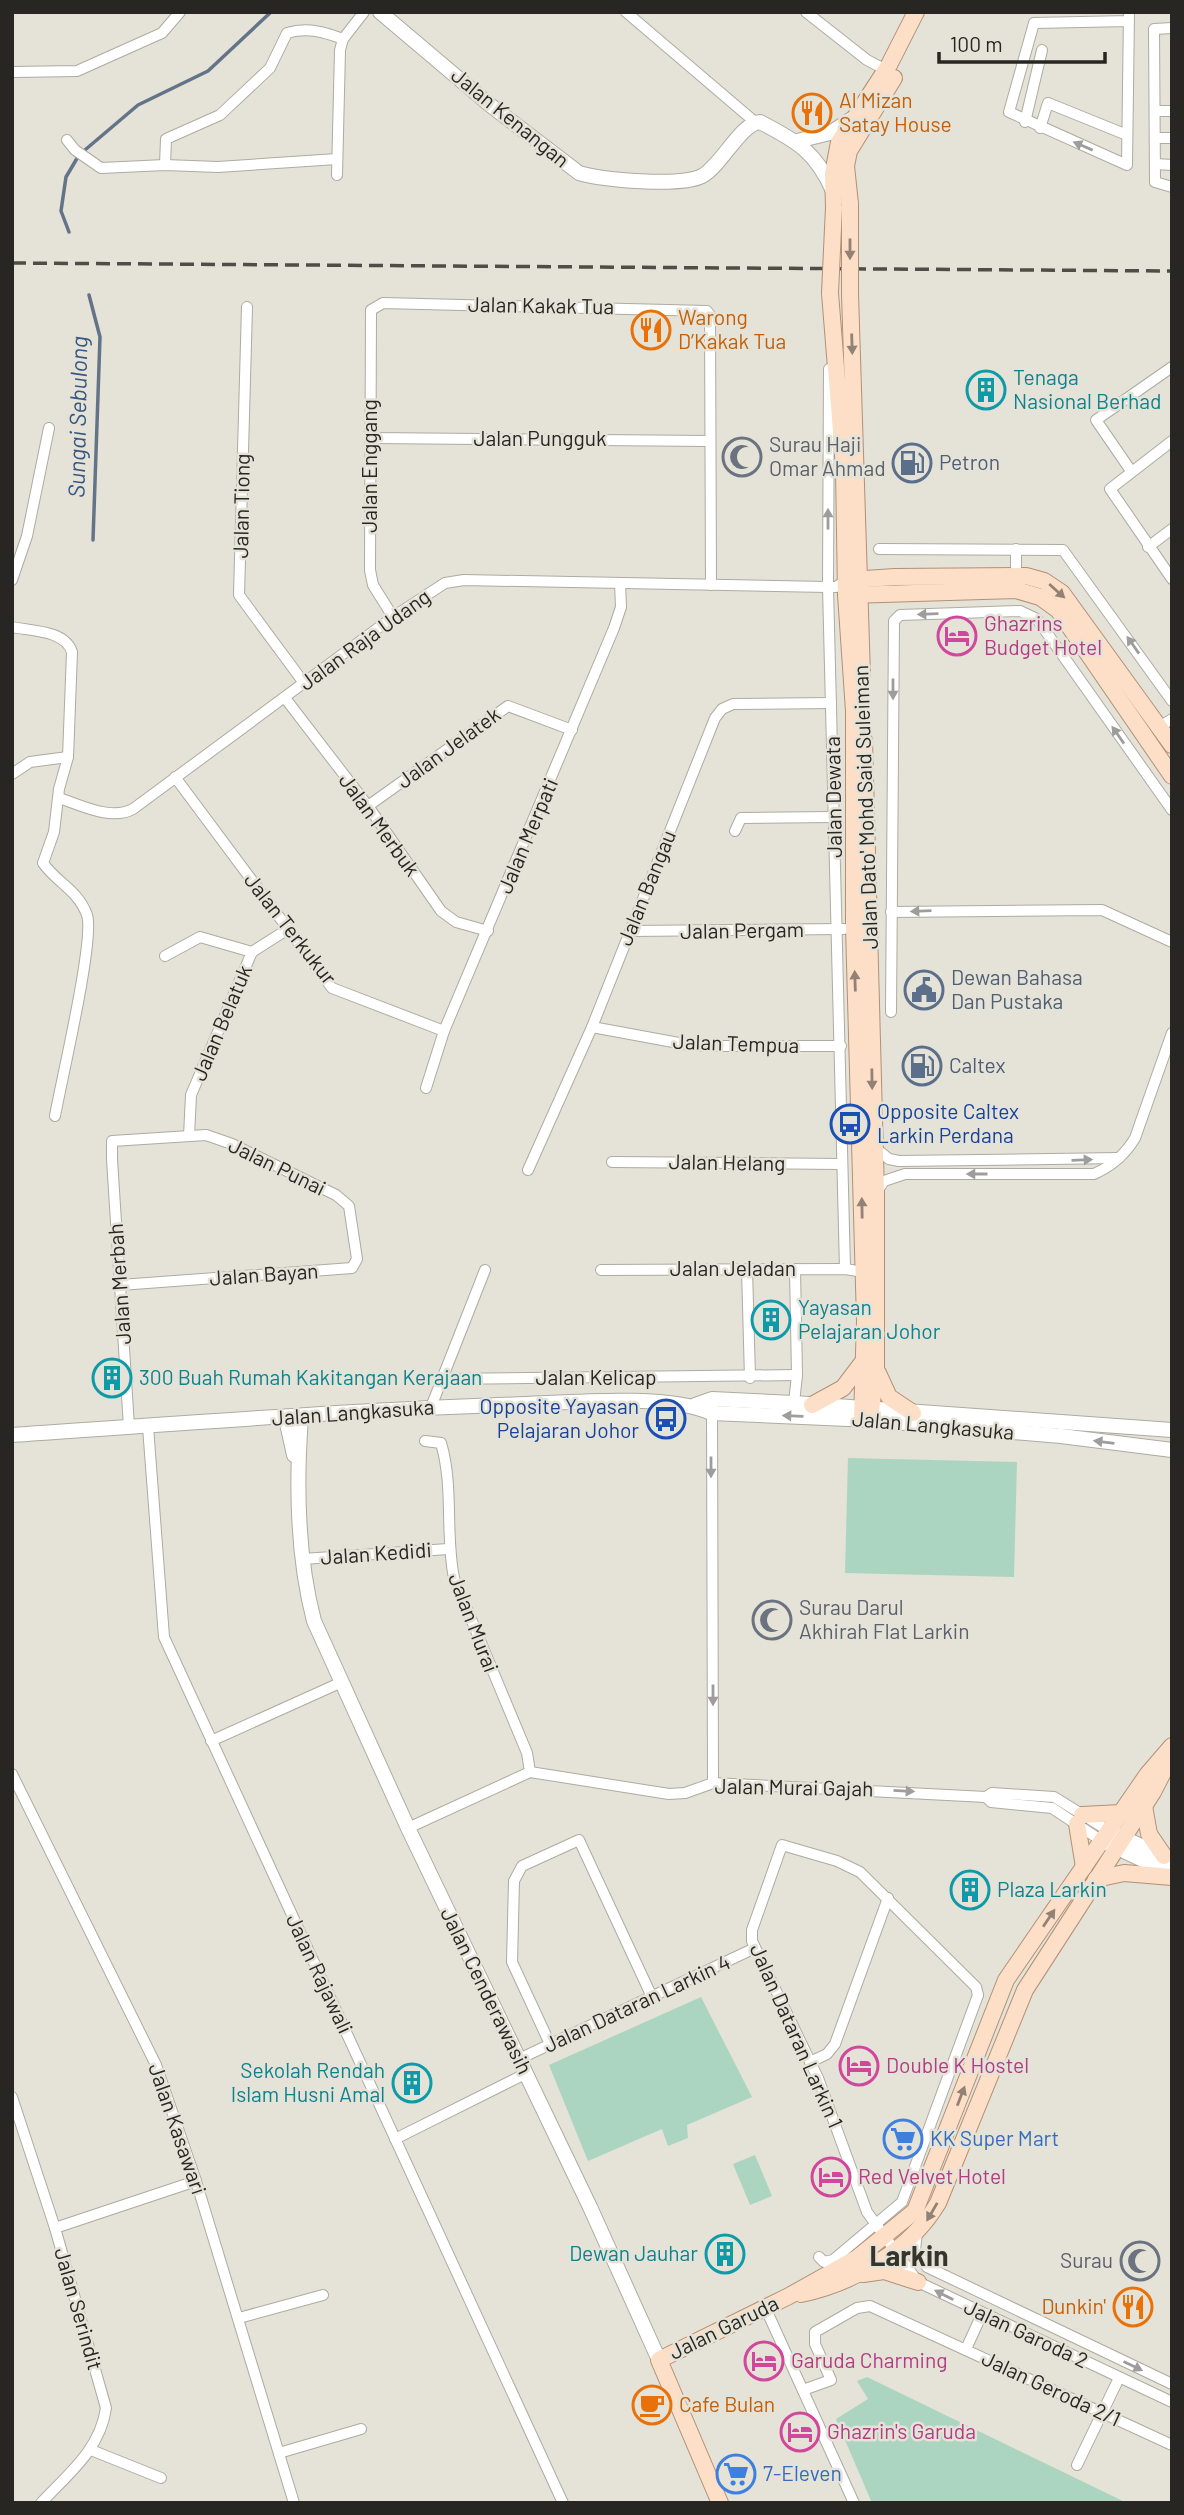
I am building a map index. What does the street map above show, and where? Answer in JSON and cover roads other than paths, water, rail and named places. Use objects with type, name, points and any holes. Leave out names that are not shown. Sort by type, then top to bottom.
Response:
[{"type":"main road","points":[[839,201],[833,174],[839,142],[886,69],[916,12]]},
{"type":"main road","points":[[839,201],[849,150],[893,80],[925,12]]},
{"type":"main road","name":"Jalan Dato' Mohd Said Suleiman","points":[[839,201],[830,293],[844,468],[846,587],[865,1042],[876,1193],[876,1368],[866,1414]]},
{"type":"main road","name":"Jalan Dato' Mohd Said Suleiman","points":[[839,201],[850,294],[846,587],[854,711],[846,929],[865,1042],[866,1414]]},
{"type":"main road","points":[[846,587],[1044,581],[1062,593],[1166,723],[1172,745]]},
{"type":"main road","points":[[1013,583],[1058,610],[1172,776]]},
{"type":"main road","points":[[812,1405],[832,1396],[853,1380],[860,1369],[864,1353]]},
{"type":"main road","points":[[876,1368],[889,1397],[913,1413]]},
{"type":"main road","name":"Jalan Garuda","points":[[1113,1839],[1121,1813],[1147,1775],[1172,1746]]},
{"type":"main road","name":"Jalan Garuda","points":[[659,2360],[789,2296],[857,2258],[915,2211],[1006,1980],[1090,1873],[1113,1839],[1144,1806],[1172,1755]]},
{"type":"main road","points":[[1144,1806],[1149,1834],[1168,1858]]},
{"type":"main road","points":[[1121,1813],[1079,1819],[1090,1873],[1172,1876]]},
{"type":"main road","name":"Jalan Garuda","points":[[789,2296],[858,2275],[883,2238],[917,2232],[938,2203],[1025,1990],[1090,1873]]},
{"type":"main road","points":[[858,2275],[884,2271],[918,2282]]},
{"type":"main road","name":"Jalan Cenderawasih","points":[[659,2360],[720,2503]]},
{"type":"street","points":[[12,72],[77,71],[162,33],[180,12]]},
{"type":"street","points":[[337,175],[338,60],[343,39],[364,12]]},
{"type":"street","name":"Jalan Kenangan","points":[[380,12],[569,167],[597,178],[657,181],[702,176],[755,122]]},
{"type":"street","points":[[626,12],[755,122],[797,141],[826,176],[839,201]]},
{"type":"street","points":[[806,12],[867,60],[886,69]]},
{"type":"street","points":[[1129,17],[1126,165],[1009,113],[1034,23],[1129,17]]},
{"type":"street","points":[[1172,28],[1154,29],[1156,182],[1172,187]]},
{"type":"street","points":[[165,164],[166,139],[220,115],[270,68],[287,33],[300,29],[319,31],[343,39]]},
{"type":"street","points":[[1025,122],[1042,50]]},
{"type":"street","points":[[1040,128],[1048,103],[1127,135]]},
{"type":"street","points":[[1155,111],[1172,111]]},
{"type":"street","points":[[797,141],[830,133],[854,117]]},
{"type":"street","points":[[1155,138],[1172,138]]},
{"type":"street","points":[[67,140],[78,152],[101,168],[165,164],[218,167],[338,159]]},
{"type":"street","points":[[1155,164],[1172,165]]},
{"type":"street","name":"Jalan Kakak Tua","points":[[371,310],[376,304],[397,303],[702,309],[710,315],[709,441]]},
{"type":"street","name":"Jalan Tiong","points":[[247,307],[239,595],[303,683]]},
{"type":"street","name":"Jalan Enggang","points":[[371,310],[370,570],[373,585],[393,617]]},
{"type":"street","points":[[1130,471],[1096,420],[1172,367]]},
{"type":"street","points":[[12,580],[27,536],[49,428]]},
{"type":"street","name":"Jalan Pungguk","points":[[370,438],[709,441]]},
{"type":"street","points":[[709,441],[711,585]]},
{"type":"street","points":[[1172,441],[1111,486],[1111,492],[1172,579]]},
{"type":"street","points":[[1148,547],[1172,529]]},
{"type":"street","points":[[879,549],[1063,550],[1172,701]]},
{"type":"street","points":[[1012,611],[1016,549]]},
{"type":"street","name":"Jalan Raja Udang","points":[[59,798],[99,811],[126,813],[393,617],[445,583],[464,580],[846,587]]},
{"type":"street","name":"Jalan Merpati","points":[[426,1088],[444,1031],[618,617],[621,607],[620,583]]},
{"type":"street","name":"Jalan Dewata","points":[[845,1269],[841,1164],[841,1046],[846,929],[833,817],[831,703],[846,587]]},
{"type":"street","points":[[891,1012],[894,621],[900,615],[1020,611],[1037,619],[1172,810]]},
{"type":"street","points":[[12,627],[55,635],[70,647],[68,757],[54,832],[43,863],[76,894],[88,919],[72,1029],[55,1116]]},
{"type":"street","name":"Jalan Merbuk","points":[[285,698],[368,806],[441,911],[456,922],[488,931]]},
{"type":"street","name":"Jalan Bangau","points":[[528,1170],[592,1027],[715,718],[722,709],[733,704],[831,703]]},
{"type":"street","name":"Jalan Jelatek","points":[[368,806],[508,706],[572,730]]},
{"type":"street","points":[[1132,755],[1149,743]]},
{"type":"street","points":[[12,774],[30,762],[68,757]]},
{"type":"street","name":"Jalan Terkukur","points":[[174,777],[332,988],[444,1031]]},
{"type":"street","points":[[735,831],[741,818],[833,817]]},
{"type":"street","points":[[891,912],[1102,910],[1172,942]]},
{"type":"street","name":"Jalan Belatuk","points":[[189,1136],[191,1095],[252,952],[288,929]]},
{"type":"street","name":"Jalan Pergam","points":[[630,931],[846,929]]},
{"type":"street","points":[[164,956],[201,937],[252,952]]},
{"type":"street","name":"Jalan Tempua","points":[[592,1027],[695,1046],[841,1046]]},
{"type":"street","points":[[876,1193],[893,1176],[1094,1174],[1119,1158],[1135,1138],[1172,1033]]},
{"type":"street","name":"Jalan Punai","points":[[112,1141],[206,1135],[232,1144],[336,1195],[345,1201],[351,1212]]},
{"type":"street","name":"Jalan Merbah","points":[[112,1141],[129,1427]]},
{"type":"street","points":[[873,1147],[889,1159],[899,1161],[1119,1158]]},
{"type":"street","name":"Jalan Helang","points":[[612,1162],[841,1164]]},
{"type":"street","name":"Jalan Bayan","points":[[120,1285],[352,1268],[357,1259],[351,1212]]},
{"type":"street","points":[[747,1269],[750,1378]]},
{"type":"street","points":[[794,1404],[797,1375],[795,1269]]},
{"type":"street","name":"Jalan Jeladan","points":[[601,1270],[845,1269],[864,1272]]},
{"type":"street","points":[[431,1407],[485,1270]]},
{"type":"street","name":"Jalan Kelicap","points":[[442,1379],[750,1378],[797,1375]]},
{"type":"street","name":"Jalan Langkasuka","points":[[12,1436],[431,1407],[599,1401],[1063,1420],[1172,1430]]},
{"type":"street","name":"Jalan Langkasuka","points":[[712,1406],[812,1405],[866,1414],[1172,1450]]},
{"type":"street","points":[[712,1406],[713,1783]]},
{"type":"street","name":"Jalan Cenderawasih","points":[[301,1418],[297,1467],[306,1591],[314,1622],[408,1828],[590,2207],[659,2360]]},
{"type":"street","name":"Jalan Cenderawasih","points":[[286,1419],[297,1467]]},
{"type":"street","name":"Jalan Rajawali","points":[[148,1427],[164,1637],[563,2503]]},
{"type":"street","name":"Jalan Murai","points":[[425,1441],[440,1441],[445,1457],[448,1549],[454,1578],[527,1754],[530,1772]]},
{"type":"street","name":"Jalan Kedidi","points":[[303,1559],[448,1549]]},
{"type":"street","points":[[211,1741],[342,1682]]},
{"type":"street","points":[[408,1828],[530,1772]]},
{"type":"street","name":"Jalan Murai Gajah","points":[[530,1772],[669,1794],[685,1793],[713,1783],[986,1797],[991,1802],[1042,1805],[1079,1819],[1113,1839]]},
{"type":"street","name":"Jalan Kasawari","points":[[12,1774],[156,2065],[239,2318],[294,2503]]},
{"type":"street","points":[[1113,1839],[1168,1858]]},
{"type":"street","points":[[1113,1839],[1172,1876]]},
{"type":"street","points":[[550,2044],[512,1962],[514,1881],[522,1866],[579,1840],[652,1997]]},
{"type":"street","name":"Jalan Dataran Larkin 1","points":[[883,2238],[810,2062],[755,1948],[752,1930],[782,1845],[854,1868],[888,1898]]},
{"type":"street","points":[[810,2062],[827,2054],[835,2044],[888,1898],[976,1987],[978,1995],[905,2195],[883,2238],[833,2260],[824,2262],[819,2257]]},
{"type":"street","name":"Jalan Dataran Larkin 4","points":[[519,2059],[755,1948]]},
{"type":"street","points":[[978,1995],[997,2005]]},
{"type":"street","points":[[395,2139],[525,2074]]},
{"type":"street","name":"Jalan Serindit","points":[[12,2097],[55,2228],[106,2408],[100,2436],[91,2450],[41,2503]]},
{"type":"street","points":[[12,2142],[25,2138]]},
{"type":"street","points":[[55,2228],[195,2181]]},
{"type":"street","name":"Jalan Garoda 2","points":[[917,2232],[915,2250],[926,2267],[1172,2384]]},
{"type":"street","name":"Jalan Garoda 2","points":[[883,2238],[918,2282],[1172,2403]]},
{"type":"street","points":[[239,2318],[323,2295]]},
{"type":"street","name":"Jalan Geroda 2/1","points":[[803,2390],[831,2380],[815,2344],[815,2332],[857,2308],[870,2306],[1172,2445]]},
{"type":"street","points":[[765,2307],[854,2503]]},
{"type":"street","points":[[966,2349],[982,2314]]},
{"type":"street","points":[[1077,2465],[1119,2378]]},
{"type":"street","points":[[279,2453],[361,2429]]},
{"type":"street","points":[[91,2450],[161,2478]]},
{"type":"waterway","name":"Sungai Sebulong","points":[[69,232],[61,211],[66,177],[79,155],[138,105],[208,71],[271,12]]},
{"type":"waterway","name":"Sungai Sebulong","points":[[89,295],[100,337],[93,540]]},
{"type":"railway","points":[[12,263],[1172,271]]},
{"type":"place","name":"Al Mizan Satay House","points":[[812,113]]},
{"type":"place","name":"Warong D’Kakak Tua","points":[[651,330]]},
{"type":"place","name":"Tenaga Nasional Berhad","points":[[986,390]]},
{"type":"place","name":"Surau Haji Omar Ahmad","points":[[742,457]]},
{"type":"place","name":"Petron","points":[[912,463]]},
{"type":"place","name":"Ghazrins Budget Hotel","points":[[957,636]]},
{"type":"place","name":"Dewan Bahasa Dan Pustaka","points":[[924,990]]},
{"type":"place","name":"Caltex","points":[[922,1066]]},
{"type":"place","name":"Opposite Caltex Larkin Perdana","points":[[850,1124]]},
{"type":"place","name":"Yayasan Pelajaran Johor","points":[[771,1320]]},
{"type":"place","name":"300 Buah Rumah Kakitangan Kerajaan","points":[[112,1378]]},
{"type":"place","name":"Opposite Yayasan Pelajaran Johor","points":[[666,1419]]},
{"type":"place","name":"Surau Darul Akhirah Flat Larkin","points":[[772,1620]]},
{"type":"place","name":"Plaza Larkin","points":[[970,1890]]},
{"type":"place","name":"Double K Hostel","points":[[859,2066]]},
{"type":"place","name":"Sekolah Rendah Islam Husni Amal","points":[[412,2083]]},
{"type":"place","name":"KK Super Mart","points":[[903,2139]]},
{"type":"place","name":"Red Velvet Hotel","points":[[831,2177]]},
{"type":"place","name":"Dewan Jauhar","points":[[725,2254]]},
{"type":"place","name":"Surau","points":[[1140,2261]]},
{"type":"place","name":"Dunkin'","points":[[1133,2307]]},
{"type":"place","name":"Garuda Charming","points":[[764,2361]]},
{"type":"place","name":"Cafe Bulan","points":[[652,2405]]},
{"type":"place","name":"Ghazrin's Garuda","points":[[800,2432]]},
{"type":"place","name":"7-Eleven","points":[[736,2474]]},
{"type":"district","name":"Larkin","points":[[909,2256]]}]
